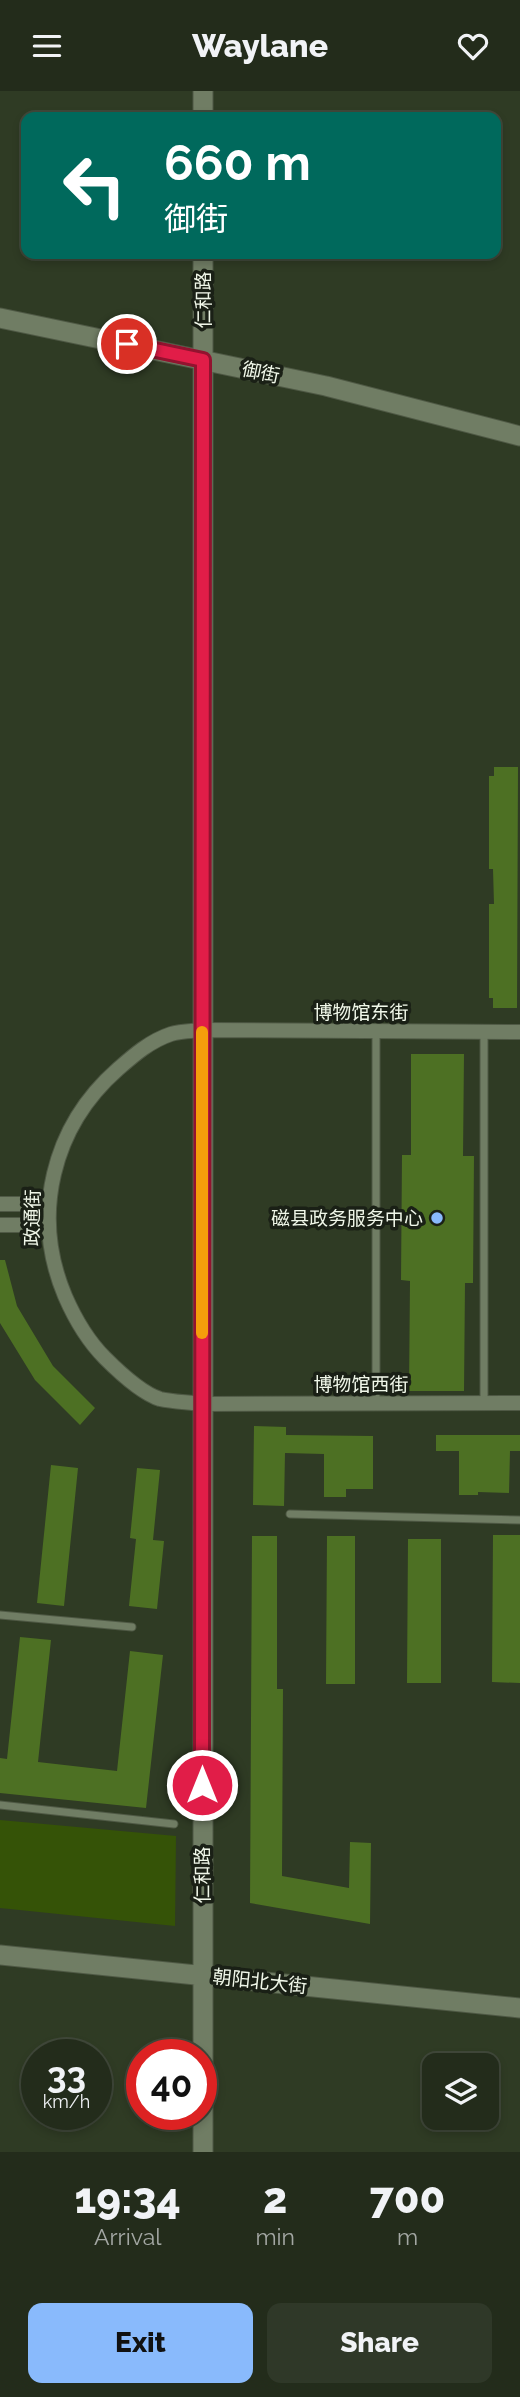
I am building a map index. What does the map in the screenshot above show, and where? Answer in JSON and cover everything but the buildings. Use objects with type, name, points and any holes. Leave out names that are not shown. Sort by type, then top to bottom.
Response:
[{"type":"street","points":[[203,91],[203,112]]},
{"type":"street","name":"仁和路","points":[[203,259],[203,2152]]},
{"type":"street","name":"御街","points":[[0,318],[326,386],[520,436]]},
{"type":"street","name":"博物馆东街","points":[[202,1030],[520,1032]]},
{"type":"street","name":"政通街","points":[[202,1030],[172,1034],[147,1045],[106,1080],[86,1104],[68,1134],[55,1169],[48,1225],[51,1256],[60,1283],[75,1318],[94,1347],[122,1376],[158,1398],[202,1403]]},
{"type":"street","points":[[0,1204],[49,1204]]},
{"type":"street","points":[[0,1225],[48,1225]]},
{"type":"street","name":"博物馆西街","points":[[202,1403],[520,1403]]},
{"type":"street","name":"朝阳北大街","points":[[0,1955],[520,2008]]},
{"type":"lane","points":[[376,1031],[376,1403]]},
{"type":"lane","points":[[484,1032],[484,1403]]},
{"type":"lane","points":[[290,1514],[520,1520]]},
{"type":"lane","points":[[0,1615],[132,1627]]},
{"type":"lane","points":[[0,1805],[174,1823]]},
{"type":"green space","points":[[0,1820],[176,1836],[175,1926],[0,1908]]},
{"type":"slow traffic","points":[[202,1032],[202,1333]]},
{"type":"place","name":"磁县政务服务中心","points":[[437,1218]]},
{"type":"route","points":[[127,344],[203,360],[202,1785]]}]
